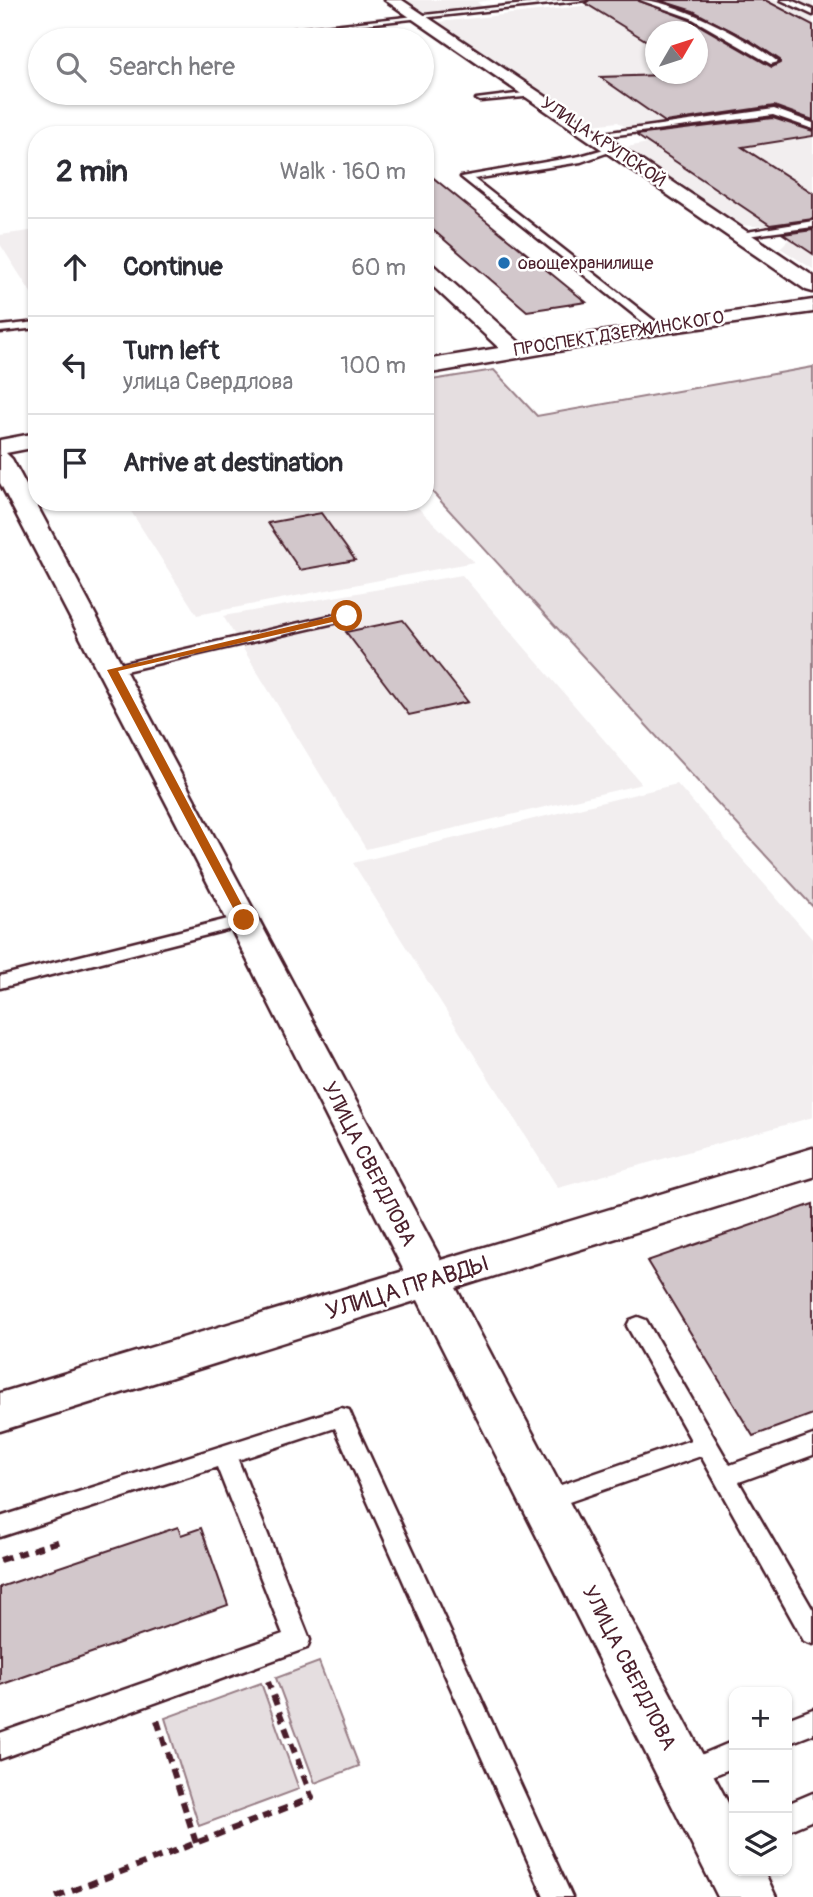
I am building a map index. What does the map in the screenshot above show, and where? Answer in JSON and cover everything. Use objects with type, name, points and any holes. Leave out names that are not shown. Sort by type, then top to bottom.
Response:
[{"type":"street","name":"УЛИЦА КРУПСКОЙ","points":[[392,0],[434,28]]},
{"type":"street","name":"УЛИЦА КРУПСКОЙ","points":[[434,28],[813,286]]},
{"type":"street","points":[[434,279],[514,350]]},
{"type":"street","name":"ПРОСПЕКТ ДЗЕРЖИНСКОГО","points":[[434,365],[514,350],[813,306]]},
{"type":"street","points":[[0,447],[28,442]]},
{"type":"street","name":"УЛИЦА СВЕРДЛОВА","points":[[0,459],[244,920],[684,1774],[728,1844],[748,1897]]},
{"type":"street","name":"УЛИЦА ПРАВДЫ","points":[[0,1412],[430,1282],[813,1162]]},
{"type":"lane","points":[[316,28],[583,0]]},
{"type":"lane","points":[[643,0],[694,16],[774,62]]},
{"type":"lane","points":[[785,0],[813,13]]},
{"type":"lane","points":[[480,99],[532,94]]},
{"type":"lane","points":[[593,135],[774,112],[813,125]]},
{"type":"lane","points":[[614,149],[581,159],[466,177],[657,328]]},
{"type":"lane","points":[[740,234],[813,224]]},
{"type":"lane","points":[[0,329],[28,326]]},
{"type":"lane","points":[[112,670],[347,616]]},
{"type":"lane","points":[[0,982],[244,920]]},
{"type":"lane","points":[[638,1326],[813,1633]]},
{"type":"lane","points":[[0,1527],[341,1417],[558,1897]]},
{"type":"lane","points":[[543,1501],[706,1445]]},
{"type":"lane","points":[[725,1477],[813,1445]]},
{"type":"lane","points":[[0,1746],[298,1640],[224,1455]]},
{"type":"lane","points":[[792,1730],[813,1721]]},
{"type":"lane","points":[[684,1774],[729,1756]]},
{"type":"lane","points":[[792,1816],[813,1806]]},
{"type":"path","points":[[148,1694],[196,1843]]},
{"type":"shaded area","points":[[404,0],[493,0],[477,2],[483,7],[423,13]]},
{"type":"shaded area","points":[[636,0],[813,0],[813,269],[780,248],[791,237],[774,227],[738,225],[627,147],[648,143],[618,122],[592,125],[439,22]]},
{"type":"shaded area","points":[[28,231],[28,288],[0,244],[0,235]]},
{"type":"shaded area","points":[[813,367],[813,907],[434,494],[434,380],[494,370],[537,416]]},
{"type":"shaded area","points":[[131,511],[421,511],[474,562],[197,615]]},
{"type":"shaded area","points":[[462,575],[642,784],[366,849],[223,616]]},
{"type":"shaded area","points":[[677,784],[813,940],[813,1117],[558,1188],[353,863]]},
{"type":"shaded area","points":[[319,1662],[359,1766],[315,1783],[276,1678]]},
{"type":"shaded area","points":[[261,1683],[299,1789],[199,1826],[165,1718]]},
{"type":"building","points":[[590,0],[638,0],[692,21],[645,21],[645,40],[585,3]]},
{"type":"building","points":[[658,0],[765,0],[813,25],[813,120],[774,106],[665,122],[600,77],[645,76],[645,84],[708,84],[708,30],[772,67],[780,63],[780,60],[751,41],[693,11]]},
{"type":"building","points":[[773,118],[813,131],[813,136],[742,147],[813,193],[813,219],[770,225],[636,135]]},
{"type":"building","name":"овощехранилище","points":[[434,178],[586,302],[527,311],[434,231]]},
{"type":"building","points":[[813,230],[813,254],[783,234]]},
{"type":"building","points":[[321,513],[355,560],[300,570],[268,523]]},
{"type":"building","points":[[403,620],[468,702],[409,715],[346,632]]},
{"type":"building","points":[[813,1204],[813,1414],[753,1436],[647,1261]]},
{"type":"building","points":[[178,1527],[181,1535],[201,1528],[228,1605],[0,1685],[0,1587]]},
{"type":"place","name":"овощехранилище","points":[[504,263]]},
{"type":"route","points":[[244,920],[112,670],[347,616]]}]
